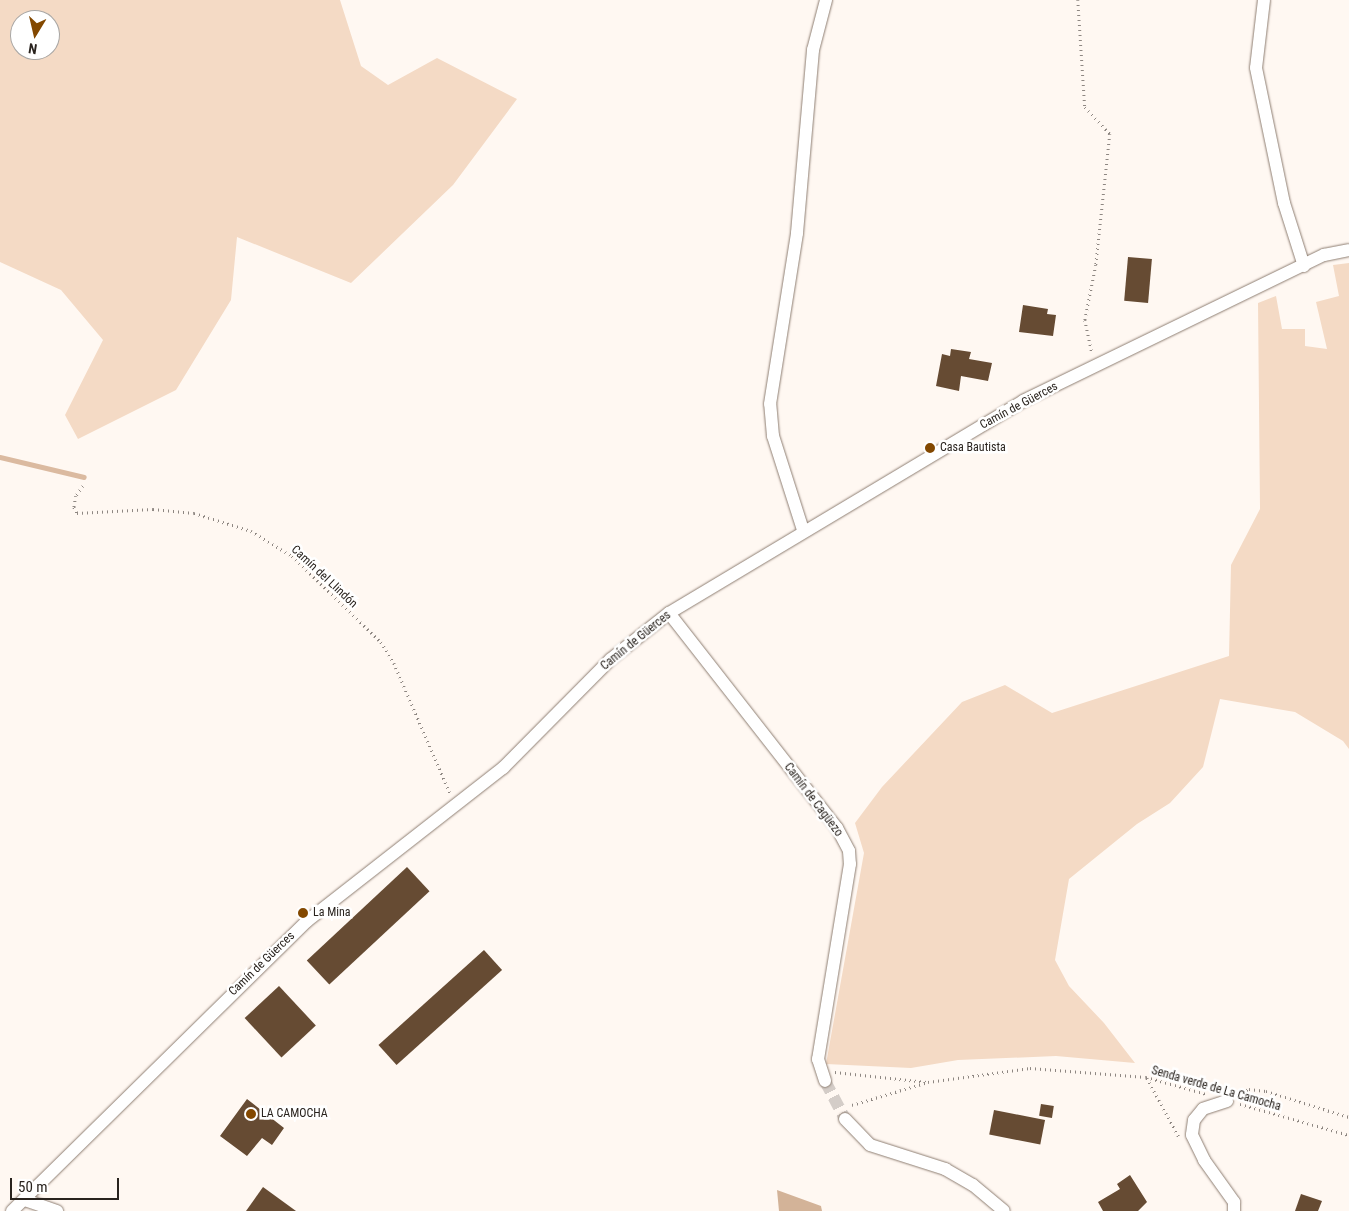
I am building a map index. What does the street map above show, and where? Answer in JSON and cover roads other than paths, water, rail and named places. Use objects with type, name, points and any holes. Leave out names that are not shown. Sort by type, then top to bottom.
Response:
[{"type":"street","points":[[803,530],[773,436],[770,404],[797,233],[813,50],[826,0]]},
{"type":"street","points":[[1264,0],[1256,68],[1284,203],[1304,266]]},
{"type":"street","name":"Camín de Güerces","points":[[12,1211],[307,921],[502,768],[611,659],[669,613],[803,530],[1023,402],[1324,255],[1349,250]]},
{"type":"street","name":"Camín de Cagüezo","points":[[669,613],[837,828],[849,850],[850,864],[818,1059],[823,1076]]},
{"type":"street","points":[[1228,1101],[1203,1109],[1194,1120],[1192,1136],[1204,1160],[1234,1202],[1234,1211]]},
{"type":"street","points":[[845,1119],[870,1145],[945,1169],[973,1184],[1004,1211]]},
{"type":"street","points":[[25,1200],[57,1211]]},
{"type":"waterway","points":[[0,457],[84,477]]},
{"type":"tunnel","points":[[825,1081],[845,1119]]},
{"type":"place","name":"Casa Bautista","points":[[930,448]]},
{"type":"place","name":"La Mina","points":[[303,913]]},
{"type":"place","name":"LA CAMOCHA","points":[[251,1114]]}]
